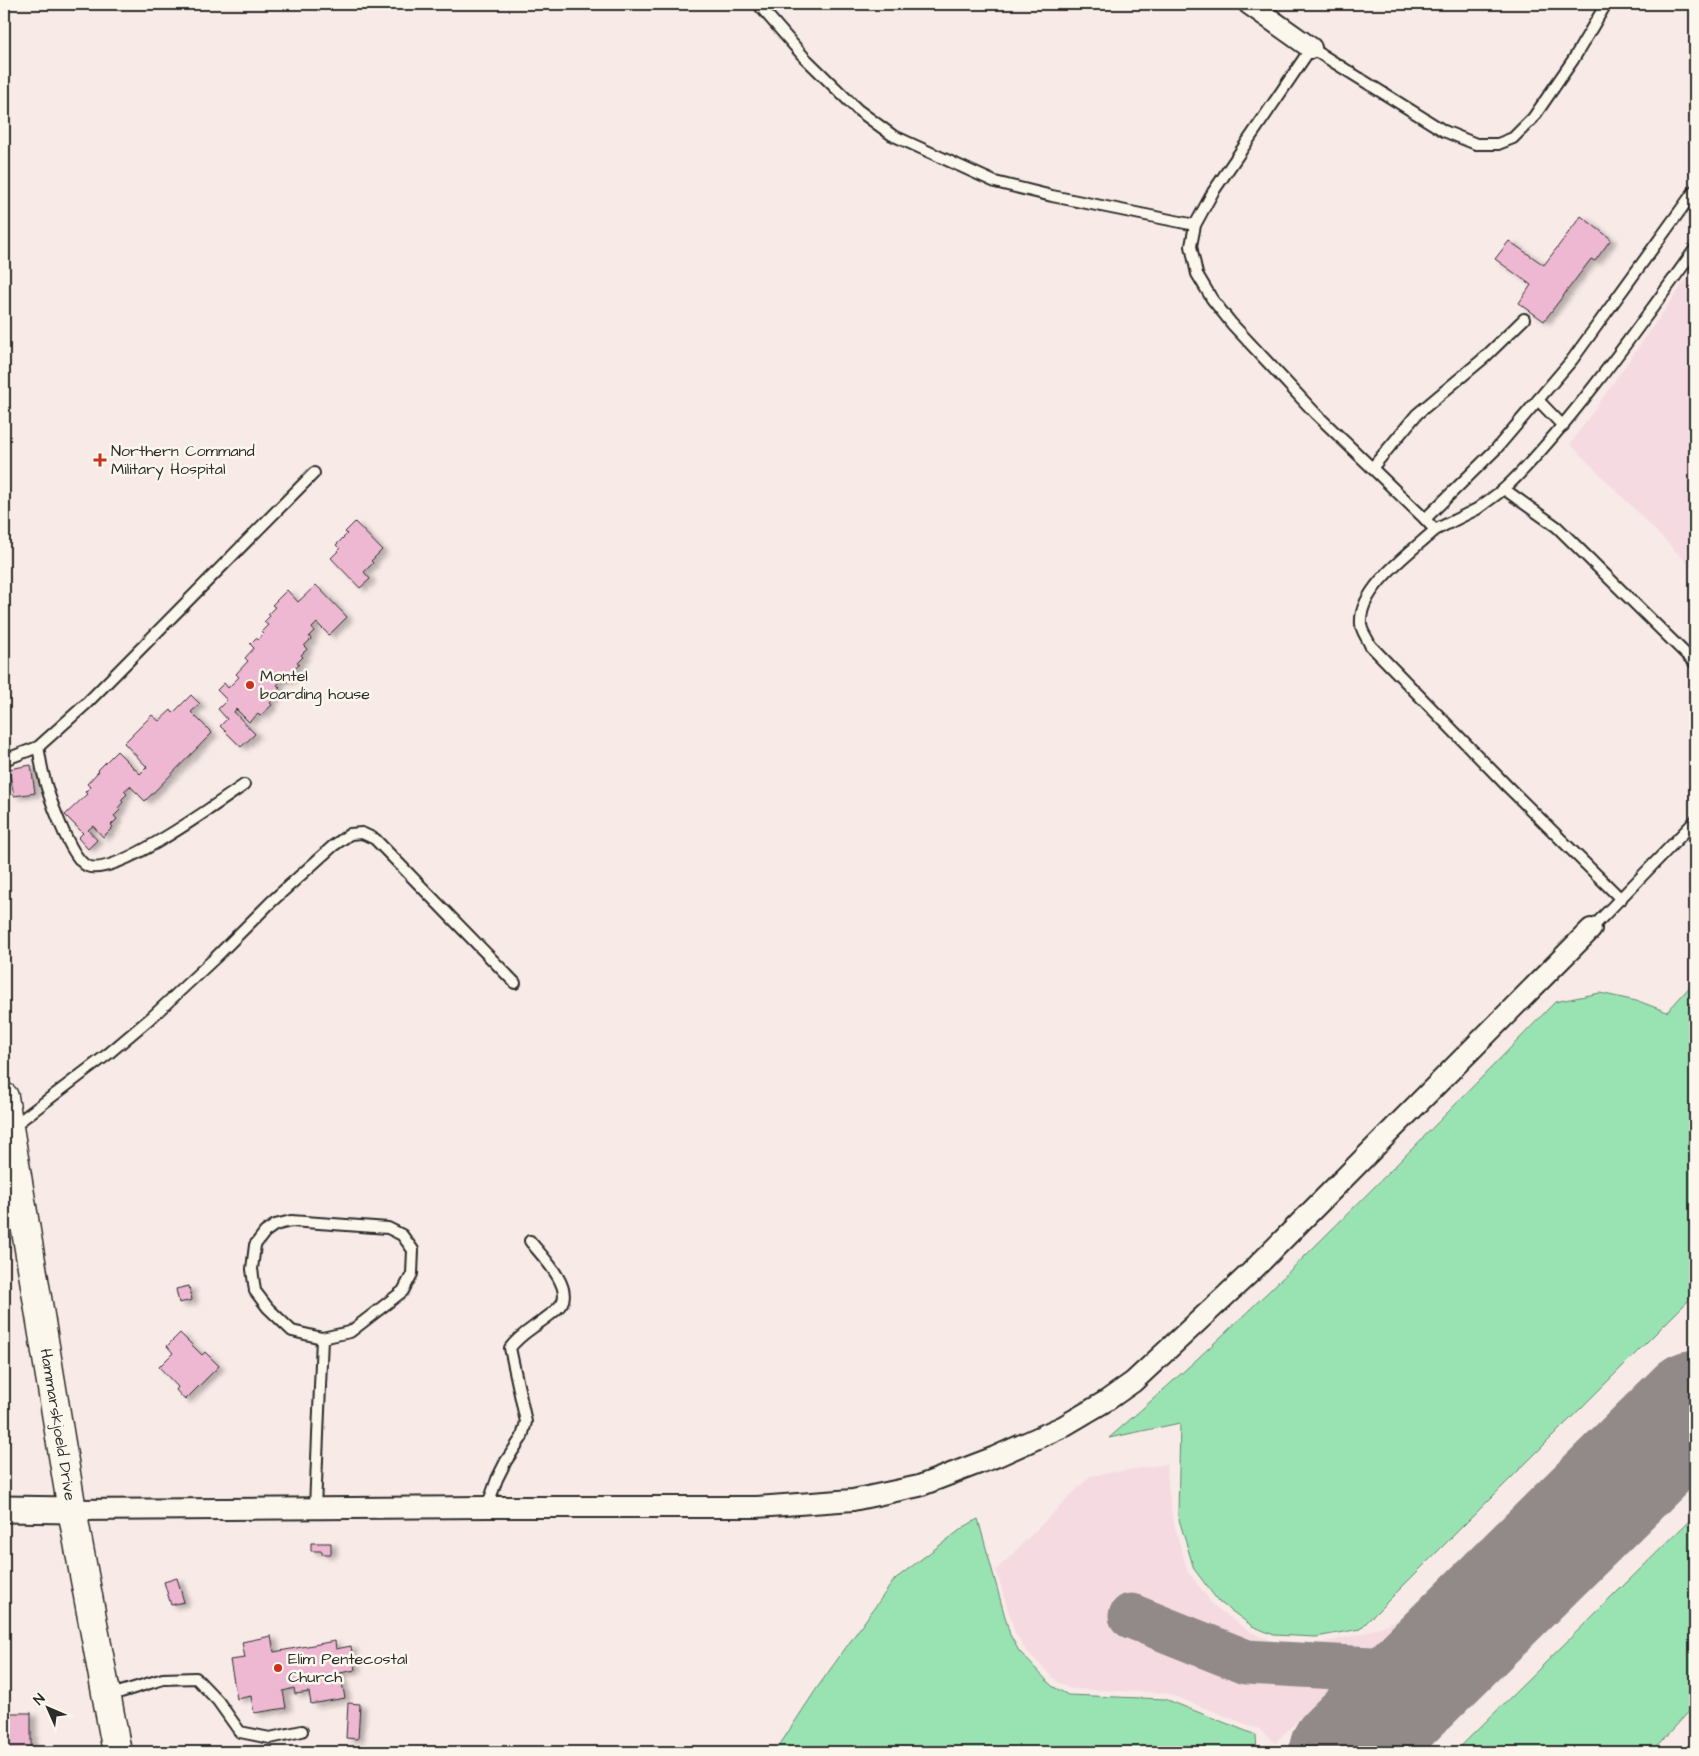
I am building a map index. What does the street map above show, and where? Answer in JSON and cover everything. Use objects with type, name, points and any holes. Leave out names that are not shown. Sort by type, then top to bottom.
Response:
[{"type":"main road","name":"Hammarskjoeld Drive","points":[[4,1097],[72,1510],[117,1752]]},
{"type":"street","points":[[1249,4],[1311,48]]},
{"type":"street","points":[[4,1509],[487,1506],[757,1507],[853,1500],[919,1486],[995,1457],[1062,1427],[1106,1401],[1133,1382],[1244,1279],[1591,929]]},
{"type":"lane","points":[[758,4],[804,57],[858,110],[892,135],[995,182],[1052,196],[1195,225]]},
{"type":"lane","points":[[1435,530],[1425,518],[1316,414],[1232,324],[1212,299],[1197,274],[1191,246],[1195,225],[1213,192],[1311,48],[1444,130],[1476,144],[1498,144],[1513,138],[1533,118],[1573,60],[1606,4]]},
{"type":"lane","points":[[1425,518],[1496,449],[1572,360],[1695,190]]},
{"type":"lane","points":[[1621,899],[1493,772],[1370,645],[1361,625],[1363,604],[1382,578],[1435,530],[1478,509],[1504,489],[1520,473],[1563,426],[1634,334],[1695,249]]},
{"type":"lane","points":[[1372,468],[1417,414],[1484,358],[1524,319]]},
{"type":"lane","points":[[1538,400],[1563,426]]},
{"type":"lane","points":[[4,760],[38,747],[86,704],[314,473]]},
{"type":"lane","points":[[1504,489],[1564,532],[1695,663]]},
{"type":"lane","points":[[38,747],[43,774],[56,814],[75,855],[86,865],[95,868],[116,862],[167,837],[244,785]]},
{"type":"lane","points":[[1591,929],[1695,821]]},
{"type":"lane","points":[[9,1130],[108,1054],[153,1016],[271,902],[333,846],[350,834],[362,833],[375,839],[515,983]]},
{"type":"lane","points":[[291,1221],[388,1228],[402,1235],[413,1250],[412,1274],[403,1292],[350,1332],[322,1338],[292,1331],[268,1308],[255,1291],[252,1269],[255,1245],[265,1232],[275,1225],[291,1221]]},
{"type":"lane","points":[[487,1506],[500,1473],[522,1437],[526,1422],[510,1348],[516,1339],[552,1314],[563,1302],[564,1291],[561,1281],[530,1241]]},
{"type":"lane","points":[[315,1508],[322,1338]]},
{"type":"lane","points":[[107,1696],[163,1678],[196,1678],[218,1701],[240,1732],[270,1738],[302,1731]]},
{"type":"shaded area","points":[[1695,267],[1695,571],[1570,444]]},
{"type":"shaded area","points":[[1166,1464],[1172,1517],[1188,1572],[1214,1606],[1249,1631],[1272,1641],[1317,1644],[1361,1634],[1400,1619],[1275,1743],[1259,1729],[1166,1693],[1070,1689],[1056,1681],[1024,1648],[1015,1633],[996,1570],[1090,1476]]},
{"type":"green space","points":[[1695,981],[1695,1294],[1360,1629],[1316,1637],[1274,1635],[1252,1626],[1218,1601],[1194,1569],[1178,1516],[1180,1423],[1109,1438],[1281,1280],[1392,1170],[1555,1002],[1600,993],[1641,1002],[1667,1012]]},
{"type":"green space","points":[[1695,1515],[1695,1705],[1652,1752],[1455,1752]]},
{"type":"green space","points":[[978,1519],[1010,1635],[1019,1651],[1052,1686],[1068,1695],[1165,1699],[1256,1735],[1257,1752],[775,1752],[817,1688],[895,1579],[964,1527]]},
{"type":"building","points":[[1581,216],[1611,239],[1595,261],[1591,259],[1544,321],[1519,303],[1531,285],[1495,259],[1509,241],[1544,265]]},
{"type":"building","points":[[355,522],[382,550],[371,561],[373,563],[364,572],[370,579],[360,588],[331,558],[340,549],[336,545]]},
{"type":"building","points":[[316,585],[347,617],[329,635],[317,623],[312,628],[314,631],[309,636],[311,639],[304,646],[307,649],[297,663],[299,665],[291,672],[294,675],[286,682],[283,679],[277,685],[280,688],[274,694],[276,696],[270,703],[272,705],[260,716],[258,714],[249,722],[236,709],[234,712],[255,734],[241,747],[220,726],[227,719],[218,709],[227,700],[217,690],[224,683],[228,688],[239,677],[236,674],[248,661],[245,658],[254,648],[250,644],[256,638],[258,640],[263,634],[261,632],[268,625],[264,622],[270,616],[268,614],[275,607],[272,605],[287,590],[298,602]]},
{"type":"building","points":[[191,695],[200,704],[191,712],[212,733],[145,801],[130,786],[124,791],[127,794],[121,800],[123,802],[118,808],[120,810],[114,816],[117,819],[111,825],[113,827],[103,837],[93,826],[88,830],[97,840],[88,849],[78,838],[83,833],[65,815],[87,794],[85,792],[90,787],[87,784],[117,751],[140,774],[147,767],[124,743],[152,715],[159,721],[171,710],[173,713]]},
{"type":"building","points":[[31,765],[35,793],[14,796],[9,769]]},
{"type":"building","points":[[189,1286],[192,1300],[179,1303],[176,1289]]},
{"type":"building","points":[[180,1333],[202,1355],[205,1352],[219,1366],[185,1400],[176,1390],[178,1387],[159,1367],[173,1353],[167,1346]]},
{"type":"building","points":[[311,1543],[331,1543],[331,1554],[322,1554],[322,1551],[311,1551]]},
{"type":"building","points":[[177,1578],[184,1602],[171,1605],[164,1582]]},
{"type":"building","points":[[271,1636],[274,1652],[335,1641],[336,1649],[351,1646],[355,1670],[340,1673],[345,1698],[311,1704],[309,1692],[295,1694],[294,1688],[283,1691],[286,1708],[254,1713],[251,1696],[237,1699],[230,1660],[245,1658],[242,1642]]},
{"type":"building","points":[[348,1703],[360,1704],[358,1739],[346,1738]]},
{"type":"building","points":[[4,1713],[31,1713],[31,1752],[4,1752]]},
{"type":"taxiway","points":[[1131,1616],[1246,1662],[1426,1672]]},
{"type":"runway","points":[[1345,1752],[1695,1406]]},
{"type":"place","name":"Northern Command Military Hospital","points":[[100,460]]},
{"type":"place","name":"Montel boarding house","points":[[250,685]]},
{"type":"place","name":"Elim Pentecostal Church","points":[[278,1668]]}]
